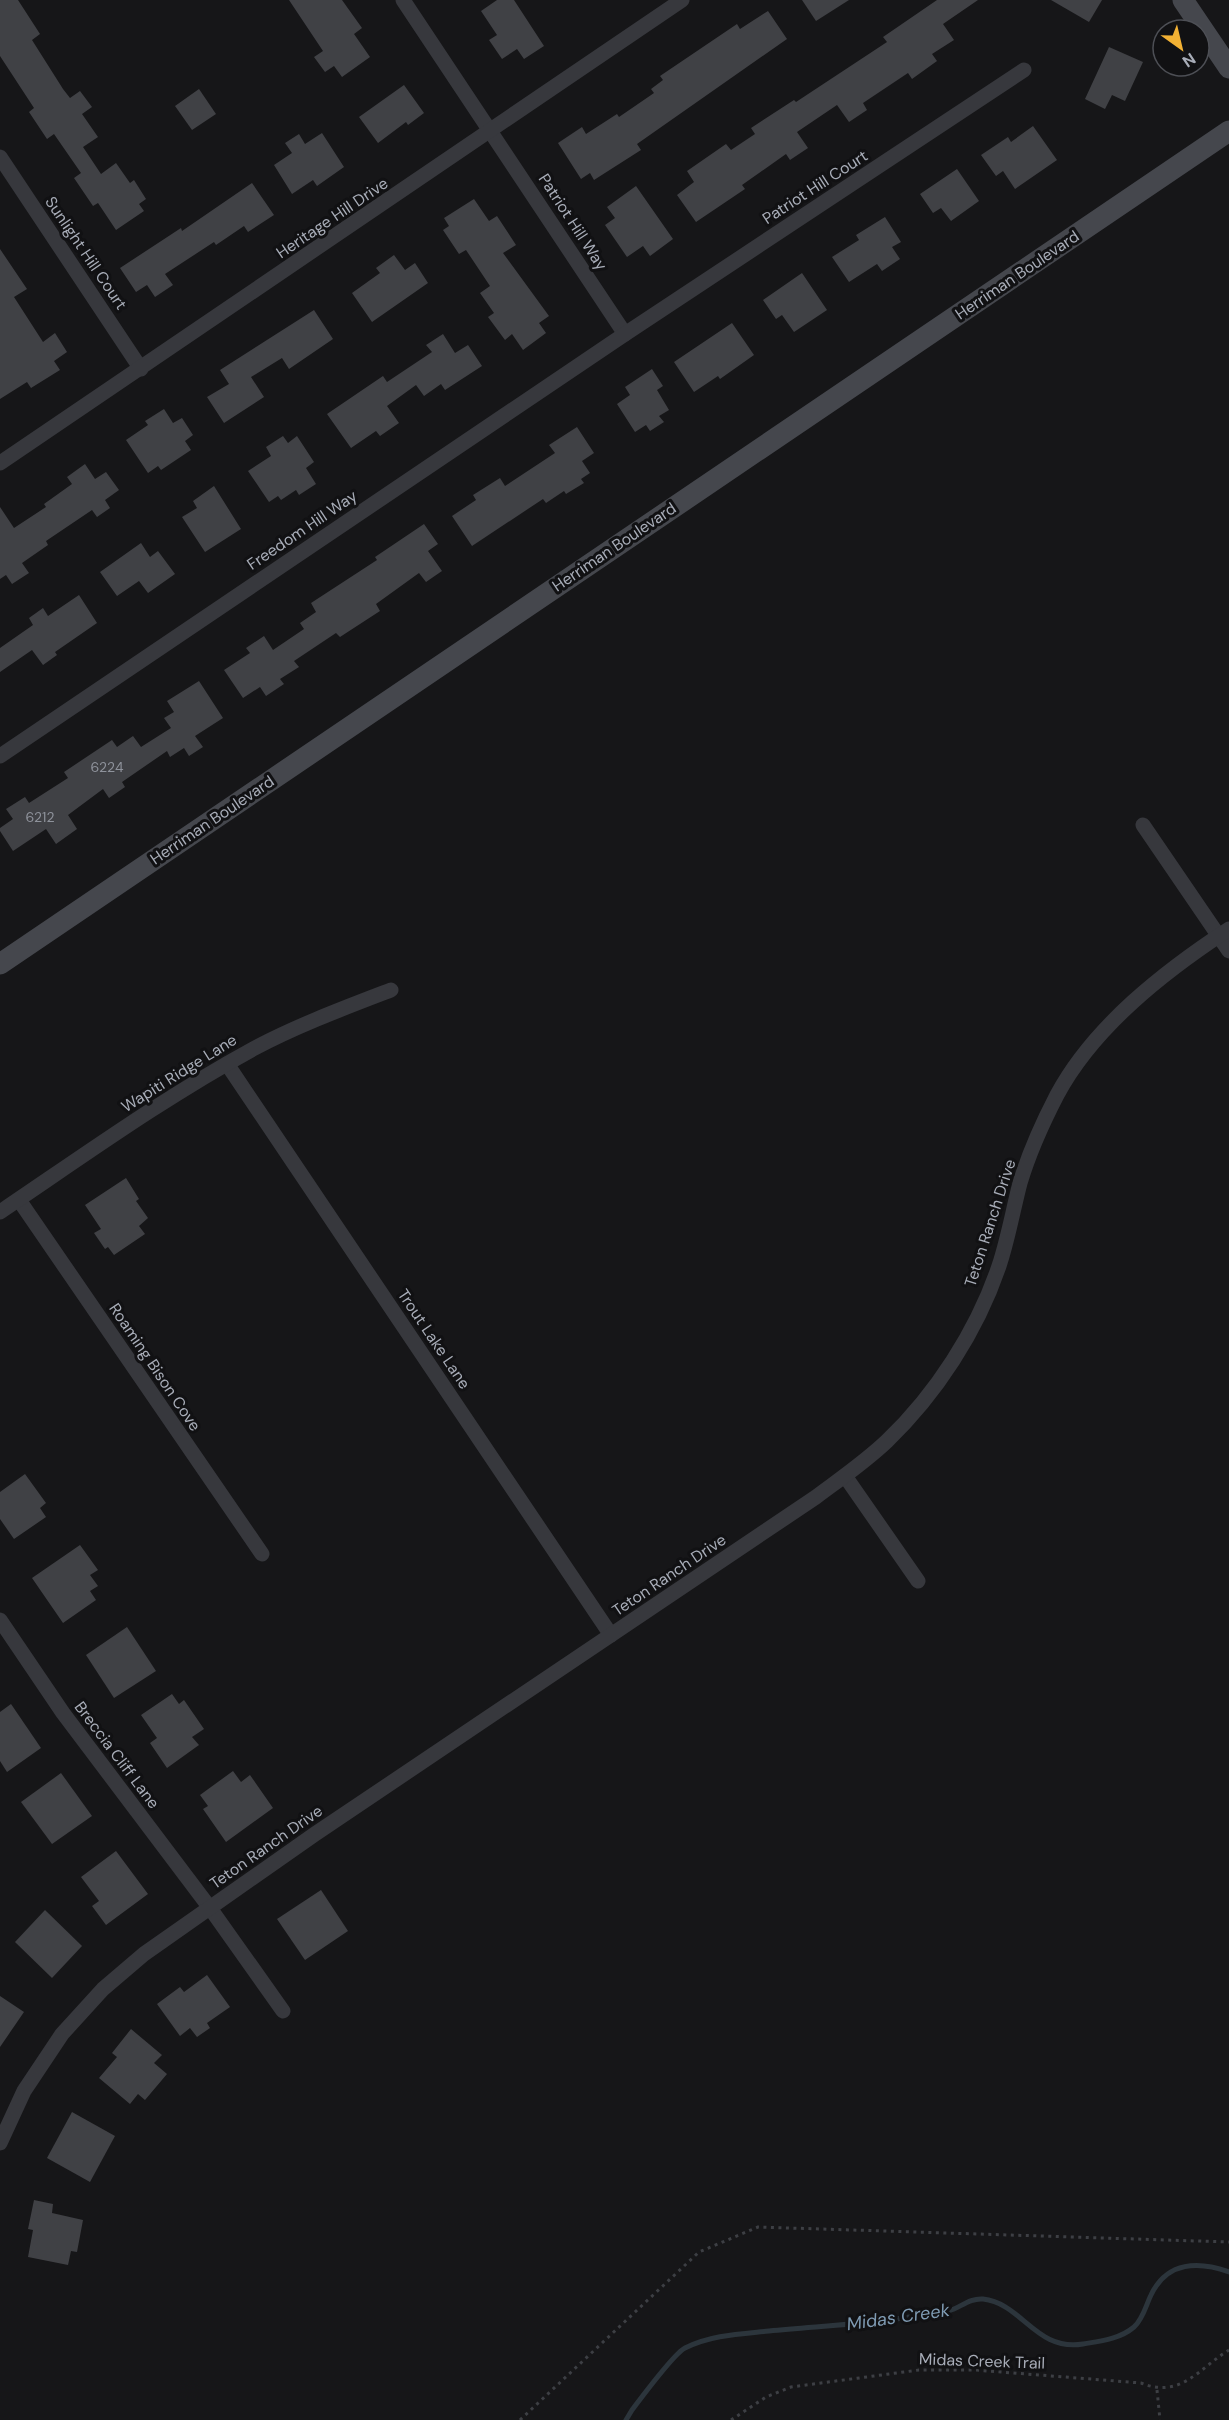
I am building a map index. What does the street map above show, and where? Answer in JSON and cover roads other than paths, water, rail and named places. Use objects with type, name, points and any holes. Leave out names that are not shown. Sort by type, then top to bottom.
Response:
[{"type":"street","name":"Patriot Hill Way","points":[[403,0],[625,334]]},
{"type":"street","name":"Heritage Hill Drive","points":[[0,464],[682,0]]},
{"type":"street","points":[[1183,0],[1229,68]]},
{"type":"street","name":"Patriot Hill Court","points":[[625,334],[1024,70]]},
{"type":"street","name":"Herriman Boulevard","points":[[0,964],[1229,131]]},
{"type":"street","name":"Sunlight Hill Court","points":[[0,157],[141,369]]},
{"type":"street","name":"Freedom Hill Way","points":[[0,756],[625,334]]},
{"type":"street","points":[[1143,825],[1224,933],[1229,951]]},
{"type":"street","name":"Teton Ranch Drive","points":[[0,2143],[24,2091],[42,2061],[85,2008],[144,1954],[315,1834],[845,1476],[908,1420],[954,1357],[980,1312],[999,1266],[1021,1180],[1058,1093],[1110,1025],[1136,998],[1183,959],[1224,933]]},
{"type":"street","name":"Wapiti Ridge Lane","points":[[0,1212],[158,1107],[255,1048],[347,1006],[391,990]]},
{"type":"street","name":"Trout Lake Lane","points":[[227,1064],[611,1635]]},
{"type":"street","name":"Roaming Bison Cove","points":[[18,1200],[262,1554]]},
{"type":"street","points":[[845,1476],[918,1581]]},
{"type":"street","name":"Breccia Cliff Lane","points":[[0,1620],[63,1713],[210,1908],[283,2012]]},
{"type":"waterway","name":"Midas Creek","points":[[626,2420],[650,2386],[680,2352],[685,2348],[715,2338],[935,2314],[983,2299],[997,2302],[1053,2341],[1067,2345],[1083,2344],[1116,2337],[1134,2327],[1158,2284],[1175,2270],[1195,2265],[1229,2272]]}]
